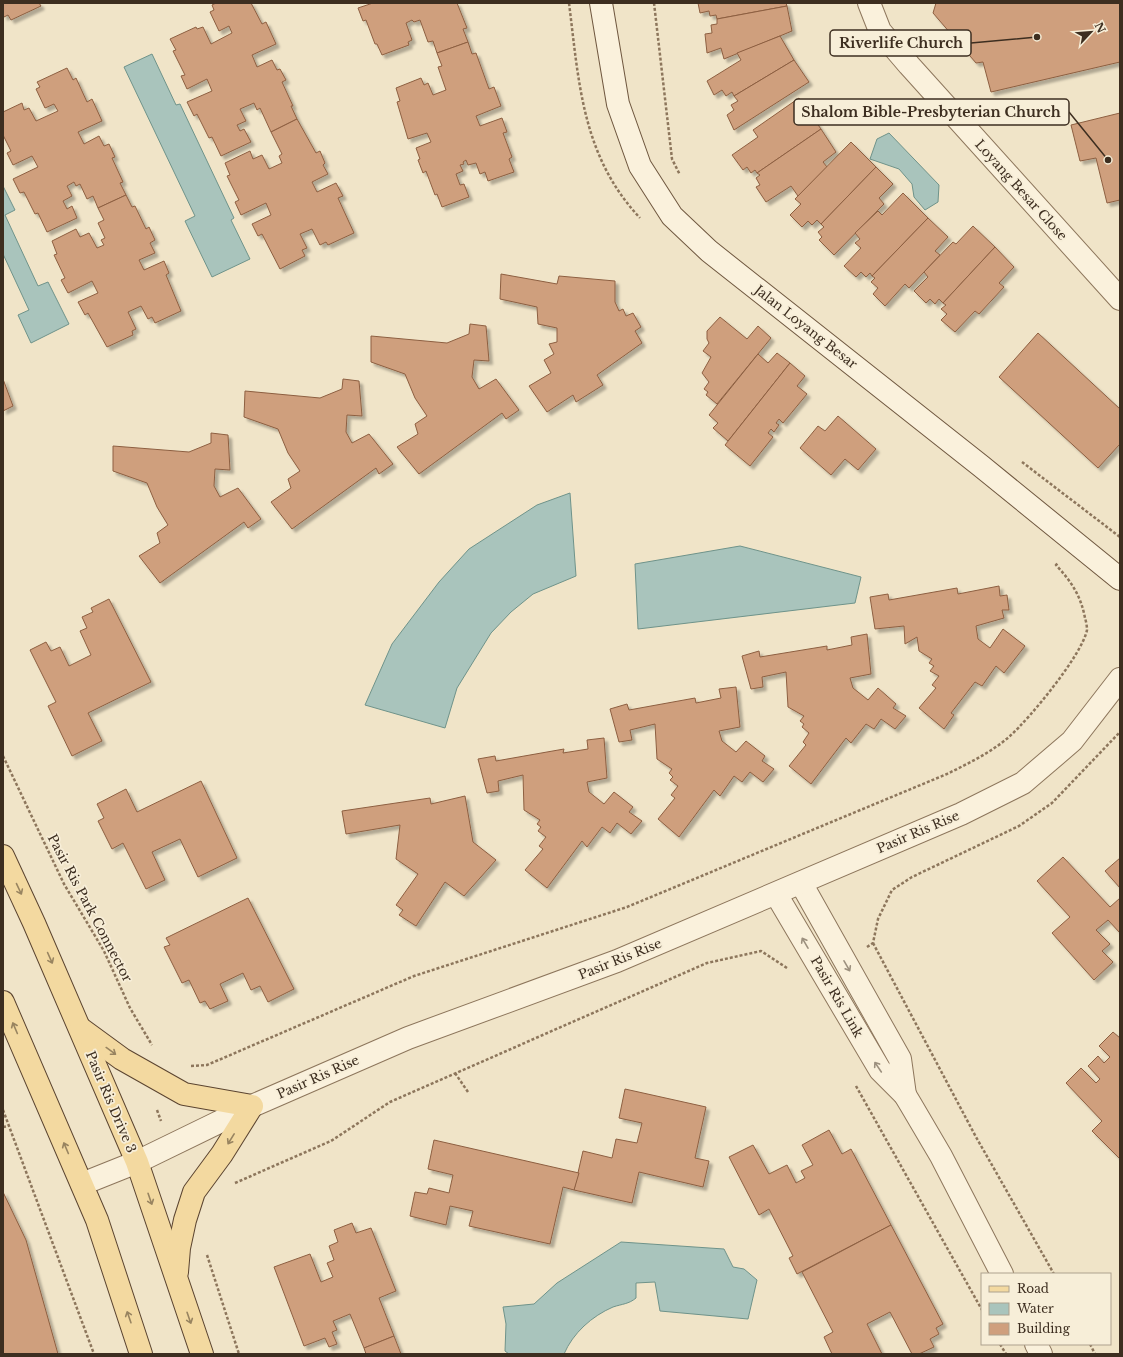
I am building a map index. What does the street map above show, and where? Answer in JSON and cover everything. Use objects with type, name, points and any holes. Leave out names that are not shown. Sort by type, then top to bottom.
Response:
[{"type":"main road","name":"Pasir Ris Drive 3","points":[[3,856],[80,1028],[137,1162],[202,1354]]},
{"type":"main road","points":[[3,1002],[97,1220],[141,1354]]},
{"type":"main road","points":[[80,1028],[122,1059],[184,1094],[252,1106],[222,1154],[194,1192],[185,1220],[179,1248],[177,1282]]},
{"type":"street","name":"Jalan Loyang Besar","points":[[601,3],[618,104],[640,166],[672,216],[709,251],[975,461],[1120,579]]},
{"type":"street","name":"Loyang Besar Close","points":[[869,3],[880,31],[1120,299]]},
{"type":"street","name":"Pasir Ris Rise","points":[[82,1184],[137,1162],[252,1106],[408,1038],[617,962],[961,814],[1023,783],[1072,741],[1120,679]]},
{"type":"street","name":"Pasir Ris Link","points":[[801,883],[842,959],[900,1059],[905,1095]]},
{"type":"street","name":"Pasir Ris Link","points":[[776,894],[880,1070],[905,1095],[941,1156],[1001,1273]]},
{"type":"street","points":[[1036,1345],[1041,1354]]},
{"type":"path","points":[[654,3],[672,159],[680,176]]},
{"type":"path","points":[[1018,459],[1120,537]]},
{"type":"path","points":[[189,1066],[207,1064],[414,976],[627,907],[947,774],[985,754],[1010,736],[1049,693],[1075,656],[1087,629]]},
{"type":"path","points":[[1053,1273],[976,1137],[873,943],[878,919],[892,890],[912,877],[1020,826],[1052,803],[1120,732]]},
{"type":"path","name":"Pasir Ris Park Connector","points":[[3,756],[64,884],[104,951],[130,1008],[153,1046],[158,1050]]},
{"type":"path","points":[[842,959],[873,943]]},
{"type":"path","points":[[234,1184],[331,1142],[390,1102],[708,963],[761,951],[785,966],[801,981],[822,971]]},
{"type":"path","points":[[455,1073],[468,1092]]},
{"type":"path","points":[[855,1084],[981,1308]]},
{"type":"path","points":[[3,1110],[94,1354]]},
{"type":"path","points":[[3,1128],[8,1126]]},
{"type":"path","points":[[205,1248],[239,1354]]},
{"type":"path","points":[[1001,1345],[1006,1354]]},
{"type":"path","points":[[1090,1345],[1095,1354]]},
{"type":"water","points":[[152,54],[176,105],[180,104],[234,218],[231,220],[250,259],[212,277],[185,221],[195,216],[124,67]]},
{"type":"water","points":[[889,133],[939,185],[938,202],[925,210],[914,197],[912,184],[899,169],[870,159],[877,139]]},
{"type":"water","points":[[3,186],[15,210],[5,215],[38,286],[48,282],[69,324],[31,343],[18,315],[29,310],[3,254]]},
{"type":"water","points":[[570,493],[576,576],[533,594],[511,612],[491,633],[457,688],[445,728],[365,705],[392,644],[439,582],[469,549],[537,505]]},
{"type":"water","points":[[740,546],[861,577],[855,603],[638,629],[635,564]]},
{"type":"water","points":[[621,1242],[724,1249],[733,1267],[744,1269],[757,1280],[748,1319],[660,1311],[655,1282],[636,1283],[636,1298],[628,1303],[613,1307],[591,1320],[572,1339],[564,1354],[509,1354],[505,1351],[506,1324],[503,1307],[534,1304],[557,1283]]},
{"type":"building","points":[[3,3],[39,3],[41,6],[11,20],[8,15],[4,17]]},
{"type":"building","points":[[216,3],[251,3],[262,24],[266,22],[276,44],[252,55],[257,67],[272,60],[277,70],[280,69],[286,80],[282,82],[297,119],[271,132],[260,108],[257,110],[254,103],[240,109],[246,121],[237,125],[240,131],[244,129],[251,142],[221,156],[212,137],[209,138],[197,114],[194,116],[187,102],[212,91],[207,79],[187,89],[181,76],[185,75],[173,51],[176,50],[170,39],[196,27],[197,29],[203,27],[211,44],[232,33],[229,26],[219,31],[210,12],[214,10],[212,5]]},
{"type":"building","points":[[373,3],[457,3],[467,28],[463,29],[468,42],[437,53],[433,41],[428,42],[420,20],[414,22],[412,20],[406,23],[412,40],[408,42],[409,45],[382,55],[377,44],[375,44],[366,20],[363,21],[358,8]]},
{"type":"building","points":[[698,3],[786,3],[787,6],[717,19],[716,15],[710,16],[709,11],[700,13]]},
{"type":"building","points":[[936,3],[1120,3],[1120,62],[991,92],[983,62],[976,63],[933,13]]},
{"type":"building","points":[[787,6],[792,31],[724,59],[721,48],[707,53],[705,34],[712,33],[711,25],[717,24],[717,19]]},
{"type":"building","points":[[780,36],[794,60],[734,96],[732,92],[726,96],[722,90],[714,95],[707,81],[741,60],[737,53]]},
{"type":"building","points":[[468,42],[472,54],[476,53],[489,89],[494,87],[501,106],[476,116],[480,126],[502,118],[507,132],[503,133],[512,157],[509,159],[514,172],[488,181],[485,172],[480,174],[476,163],[468,165],[466,160],[463,162],[464,164],[460,165],[463,171],[456,174],[460,185],[464,184],[469,197],[442,207],[437,194],[435,195],[426,171],[423,173],[418,160],[420,159],[416,148],[431,142],[427,133],[408,139],[397,102],[400,101],[396,88],[421,78],[424,85],[428,83],[433,95],[446,90],[438,67],[442,66],[437,53]]},
{"type":"building","points":[[794,60],[809,82],[734,130],[727,115],[734,110],[731,105],[738,101],[734,96]]},
{"type":"building","points":[[67,68],[73,80],[76,78],[87,102],[92,99],[102,121],[78,132],[84,144],[99,136],[104,146],[109,144],[115,157],[112,158],[123,182],[120,183],[126,195],[98,208],[93,196],[87,199],[80,184],[76,186],[74,182],[67,186],[72,196],[63,201],[67,209],[72,206],[77,218],[47,232],[38,213],[35,214],[24,192],[20,193],[13,179],[38,167],[32,156],[13,165],[7,153],[11,151],[3,135],[3,112],[22,103],[24,110],[29,108],[36,121],[58,111],[54,104],[45,108],[36,89],[40,87],[37,82]]},
{"type":"building","points":[[799,98],[821,129],[757,173],[755,170],[751,173],[747,167],[743,170],[732,155],[758,137],[753,130]]},
{"type":"building","points":[[1120,113],[1120,200],[1107,203],[1096,158],[1080,161],[1071,125]]},
{"type":"building","points":[[297,119],[316,153],[320,151],[325,163],[323,165],[328,174],[312,182],[317,192],[336,183],[343,196],[338,198],[354,233],[328,245],[326,242],[320,245],[312,229],[300,234],[307,248],[302,250],[305,256],[280,269],[262,234],[258,236],[252,224],[271,215],[266,203],[241,215],[235,202],[239,200],[227,176],[230,175],[225,163],[250,151],[253,159],[262,155],[269,169],[282,163],[279,156],[282,154],[271,132]]},
{"type":"building","points":[[821,129],[836,152],[823,162],[827,167],[798,196],[791,186],[766,202],[756,187],[760,185],[756,178],[760,175],[757,173]]},
{"type":"building","points":[[851,142],[876,167],[821,224],[817,220],[812,225],[808,221],[802,227],[790,215],[801,204],[795,199]]},
{"type":"building","points":[[876,167],[893,184],[879,198],[884,204],[834,255],[819,240],[822,237],[818,232],[824,227],[821,224]]},
{"type":"building","points":[[903,193],[928,218],[872,276],[870,273],[866,277],[861,272],[856,277],[844,266],[861,248],[855,243],[860,239],[855,233],[878,211],[882,215]]},
{"type":"building","points":[[126,195],[132,207],[135,206],[146,229],[149,227],[155,240],[150,243],[155,253],[139,260],[144,270],[164,261],[169,273],[166,275],[181,311],[155,323],[152,317],[148,319],[141,306],[128,312],[136,329],[132,331],[133,335],[107,347],[88,313],[85,315],[78,302],[98,293],[92,281],[68,293],[61,280],[65,278],[54,255],[57,254],[52,241],[76,229],[80,237],[89,233],[97,248],[104,245],[101,240],[105,238],[98,223],[104,220],[98,208]]},
{"type":"building","points":[[928,218],[948,237],[935,251],[940,255],[909,288],[905,284],[885,306],[873,294],[878,288],[871,282],[875,278],[872,276]]},
{"type":"building","points":[[973,226],[995,247],[943,303],[939,299],[935,304],[930,299],[926,303],[914,291],[928,277],[924,272],[953,242],[956,244]]},
{"type":"building","points":[[995,247],[1014,267],[999,283],[1004,287],[979,314],[975,311],[955,332],[941,320],[947,314],[941,309],[946,305],[943,303]]},
{"type":"building","points":[[501,274],[557,284],[559,276],[615,281],[615,302],[619,311],[623,309],[626,316],[633,313],[641,327],[635,331],[642,343],[597,375],[603,385],[576,402],[573,395],[547,412],[529,386],[551,373],[544,360],[554,354],[549,344],[557,342],[557,328],[538,324],[537,307],[500,299]]},
{"type":"building","points":[[720,317],[747,339],[758,326],[771,338],[717,404],[706,395],[708,392],[704,389],[709,382],[702,373],[711,357],[703,351],[709,343],[707,339],[707,331]]},
{"type":"building","points":[[470,324],[486,326],[489,361],[474,360],[472,377],[479,389],[496,379],[519,410],[506,419],[502,413],[419,474],[397,447],[418,434],[415,424],[427,416],[415,398],[405,374],[371,362],[371,336],[447,343],[469,334]]},
{"type":"building","points":[[1038,333],[1120,409],[1120,444],[1098,468],[999,377]]},
{"type":"building","points":[[777,353],[790,363],[728,441],[713,428],[718,423],[709,415],[758,354],[768,363]]},
{"type":"building","points":[[790,363],[805,376],[797,386],[807,394],[783,423],[779,419],[776,423],[779,425],[774,432],[771,429],[768,433],[773,437],[750,466],[725,445]]},
{"type":"building","points":[[3,379],[13,406],[3,411]]},
{"type":"building","points":[[343,379],[359,381],[362,416],[347,415],[346,432],[352,443],[369,434],[393,464],[379,474],[376,468],[292,529],[271,502],[291,488],[288,479],[300,471],[288,453],[278,429],[244,417],[245,391],[320,398],[342,389]]},
{"type":"building","points":[[838,416],[876,449],[858,470],[845,459],[831,475],[800,448],[818,426],[825,431]]},
{"type":"building","points":[[211,433],[228,435],[230,470],[215,469],[214,486],[220,497],[238,488],[261,519],[248,528],[244,522],[160,583],[139,556],[160,543],[157,533],[168,525],[157,507],[147,483],[113,471],[113,446],[189,452],[211,443]]},
{"type":"building","points":[[999,586],[1000,596],[1007,595],[1009,610],[1002,610],[1004,618],[976,626],[978,639],[990,648],[1003,629],[1025,646],[1004,673],[996,666],[982,686],[975,682],[951,713],[954,715],[944,729],[919,708],[936,688],[932,685],[939,676],[930,671],[934,666],[929,663],[932,659],[919,651],[917,637],[905,644],[904,626],[875,629],[870,597],[888,594],[889,600],[957,588],[958,594]]},
{"type":"building","points":[[109,599],[151,682],[88,713],[102,741],[72,756],[48,706],[56,702],[30,650],[46,642],[51,651],[60,647],[69,666],[91,655],[80,631],[87,628],[82,617],[93,612],[91,608]]},
{"type":"building","points":[[867,634],[871,674],[850,678],[853,688],[868,700],[878,688],[896,704],[893,708],[906,716],[895,729],[881,719],[874,729],[866,724],[851,743],[846,738],[811,784],[789,766],[806,745],[803,742],[809,733],[802,727],[804,724],[800,721],[804,716],[788,707],[786,672],[762,677],[763,687],[751,689],[742,656],[759,651],[760,657],[827,646],[827,650],[852,645],[851,637]]},
{"type":"building","points":[[736,687],[740,727],[719,731],[722,741],[736,752],[746,741],[765,756],[762,761],[774,769],[763,782],[750,772],[742,782],[734,776],[720,796],[714,790],[679,837],[658,819],[675,798],[671,795],[678,786],[670,780],[673,777],[669,773],[672,769],[657,759],[655,724],[630,730],[632,740],[619,742],[610,709],[627,704],[629,710],[695,698],[696,703],[721,698],[719,689]]},
{"type":"building","points":[[604,738],[607,778],[587,782],[589,792],[604,804],[614,792],[633,807],[629,812],[642,821],[631,834],[617,823],[610,833],[602,827],[587,847],[582,841],[547,888],[525,870],[543,849],[539,846],[546,837],[538,831],[541,827],[537,824],[540,820],[524,810],[523,775],[498,781],[499,791],[487,793],[478,759],[495,756],[496,761],[564,749],[563,753],[588,749],[587,740]]},
{"type":"building","points":[[201,781],[237,858],[198,877],[180,839],[152,852],[165,880],[146,889],[123,843],[112,849],[98,821],[104,818],[97,804],[126,789],[137,812]]},
{"type":"building","points":[[465,796],[473,842],[496,860],[464,896],[445,882],[416,926],[399,915],[403,910],[396,905],[418,874],[396,859],[400,825],[346,834],[342,811],[430,798],[431,804]]},
{"type":"building","points":[[1063,857],[1110,907],[1120,898],[1120,933],[1108,920],[1096,930],[1110,944],[1102,951],[1113,962],[1094,980],[1052,933],[1070,917],[1037,881]]},
{"type":"building","points":[[1120,858],[1120,888],[1105,871]]},
{"type":"building","points":[[248,898],[294,989],[268,1002],[260,986],[251,990],[243,973],[220,984],[228,1001],[210,1009],[205,1001],[200,1003],[189,980],[182,983],[164,947],[170,945],[166,938]]},
{"type":"building","points":[[1113,1032],[1120,1038],[1120,1159],[1092,1131],[1102,1121],[1066,1083],[1081,1068],[1096,1083],[1100,1079],[1088,1066],[1098,1056],[1104,1063],[1110,1057],[1099,1046]]},
{"type":"building","points":[[625,1089],[706,1107],[695,1158],[709,1161],[703,1187],[639,1172],[632,1203],[574,1190],[583,1151],[612,1158],[616,1139],[637,1143],[642,1123],[619,1118]]},
{"type":"building","points":[[829,1130],[842,1154],[851,1149],[891,1225],[797,1274],[789,1258],[793,1256],[769,1209],[759,1215],[729,1157],[753,1145],[769,1174],[787,1165],[796,1183],[805,1178],[801,1171],[813,1165],[802,1145]]},
{"type":"building","points":[[434,1140],[579,1173],[574,1190],[563,1187],[550,1244],[469,1226],[473,1211],[450,1206],[446,1225],[410,1216],[415,1192],[427,1194],[429,1188],[449,1193],[453,1175],[428,1169]]},
{"type":"building","points":[[3,1192],[26,1240],[58,1354],[3,1354]]},
{"type":"building","points":[[352,1223],[356,1233],[371,1228],[396,1291],[379,1298],[394,1336],[364,1348],[350,1314],[333,1321],[337,1330],[332,1332],[337,1344],[329,1347],[325,1338],[304,1346],[274,1267],[310,1254],[321,1282],[333,1277],[327,1263],[334,1260],[329,1246],[338,1242],[334,1230]]},
{"type":"building","points":[[891,1225],[943,1324],[936,1328],[939,1334],[930,1339],[934,1347],[919,1354],[912,1354],[890,1312],[867,1324],[882,1354],[832,1354],[824,1337],[833,1332],[802,1272]]},
{"type":"building","points":[[394,1336],[401,1354],[366,1354],[364,1348]]},
{"type":"place","name":"Riverlife Church","points":[[1037,37]]},
{"type":"place","name":"Shalom Bible-Presbyterian Church","points":[[1108,160]]}]
